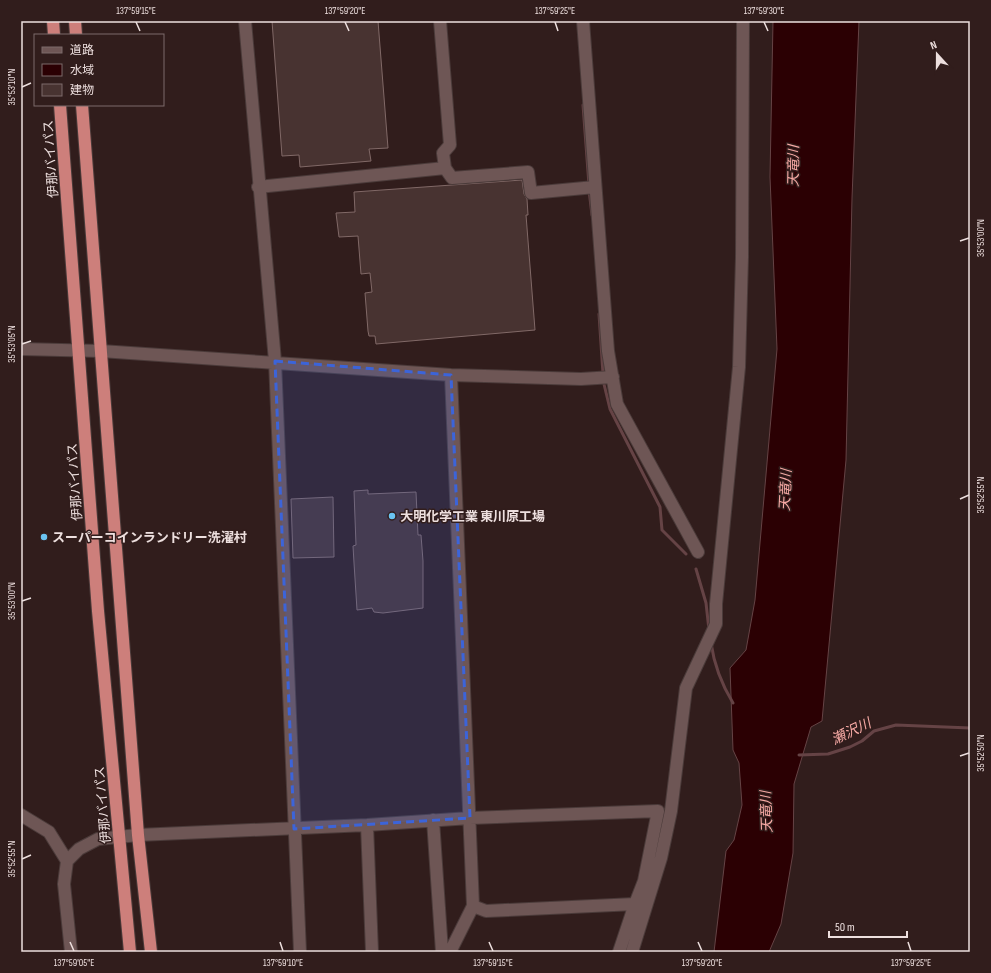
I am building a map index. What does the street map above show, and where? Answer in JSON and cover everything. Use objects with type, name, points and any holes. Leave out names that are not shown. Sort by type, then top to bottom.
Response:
[{"type":"highway","points":[[53,21],[54,34]]},
{"type":"highway","points":[[75,21],[76,34]]},
{"type":"highway","name":"伊那バイパス","points":[[60,106],[98,611],[130,952]]},
{"type":"highway","points":[[82,106],[138,835],[151,952]]},
{"type":"street","points":[[245,21],[258,187],[275,361],[300,952]]},
{"type":"street","points":[[440,21],[450,145],[443,153],[445,168],[452,178],[528,172],[531,193],[591,188]]},
{"type":"street","points":[[583,21],[591,188],[608,351],[617,404],[698,552]]},
{"type":"street","points":[[632,952],[659,865],[671,811],[686,688],[715,627],[739,367],[742,249],[743,21]]},
{"type":"street","points":[[258,187],[445,168]]},
{"type":"street","points":[[21,349],[101,350],[275,361],[451,375],[581,379],[612,377]]},
{"type":"street","points":[[450,952],[473,906],[451,375]]},
{"type":"street","points":[[71,952],[64,884],[67,861],[79,849],[90,842],[120,836],[138,835],[367,825],[470,818],[658,811],[644,881],[619,952]]},
{"type":"street","points":[[21,815],[49,832],[67,861]]},
{"type":"street","points":[[433,820],[442,952]]},
{"type":"street","points":[[367,825],[372,952]]},
{"type":"street","points":[[473,906],[486,911],[635,904]]},
{"type":"highlighted area","points":[[275,361],[451,375],[470,818],[294,829]]},
{"type":"water","name":"天竜川","points":[[773,21],[859,21],[852,198],[846,460],[822,721],[811,727],[794,784],[793,853],[781,924],[769,952],[714,952],[726,851],[734,840],[742,805],[739,763],[733,750],[730,668],[746,650],[755,600],[777,349],[770,177]]},
{"type":"building","points":[[272,21],[378,21],[388,148],[369,149],[371,161],[300,167],[299,155],[282,156]]},
{"type":"building","points":[[522,180],[524,194],[527,199],[528,215],[526,215],[535,330],[376,344],[375,336],[369,336],[368,331],[365,293],[372,292],[370,273],[361,274],[358,236],[339,237],[336,213],[355,212],[354,192]]},
{"type":"building","points":[[368,490],[368,494],[416,492],[418,535],[421,535],[423,561],[423,608],[383,613],[374,612],[372,608],[357,610],[353,546],[356,545],[354,491]]},
{"type":"building","points":[[333,497],[334,557],[293,558],[291,499]]},
{"type":"waterway","points":[[583,105],[589,185]]},
{"type":"waterway","points":[[589,190],[592,215]]},
{"type":"waterway","points":[[599,314],[603,374]]},
{"type":"waterway","points":[[603,380],[610,409],[660,507],[662,530],[686,554]]},
{"type":"waterway","points":[[696,569],[706,603],[709,630]]},
{"type":"waterway","points":[[711,643],[719,674],[733,703]]},
{"type":"waterway","name":"瀬沢川","points":[[799,755],[828,754],[850,747],[862,741],[874,731],[896,725],[970,728]]},
{"type":"place","name":"大明化学工業 東川原工場","points":[[392,516]]},
{"type":"place","name":"スーパーコインランドリー洗濯村","points":[[44,537]]}]
